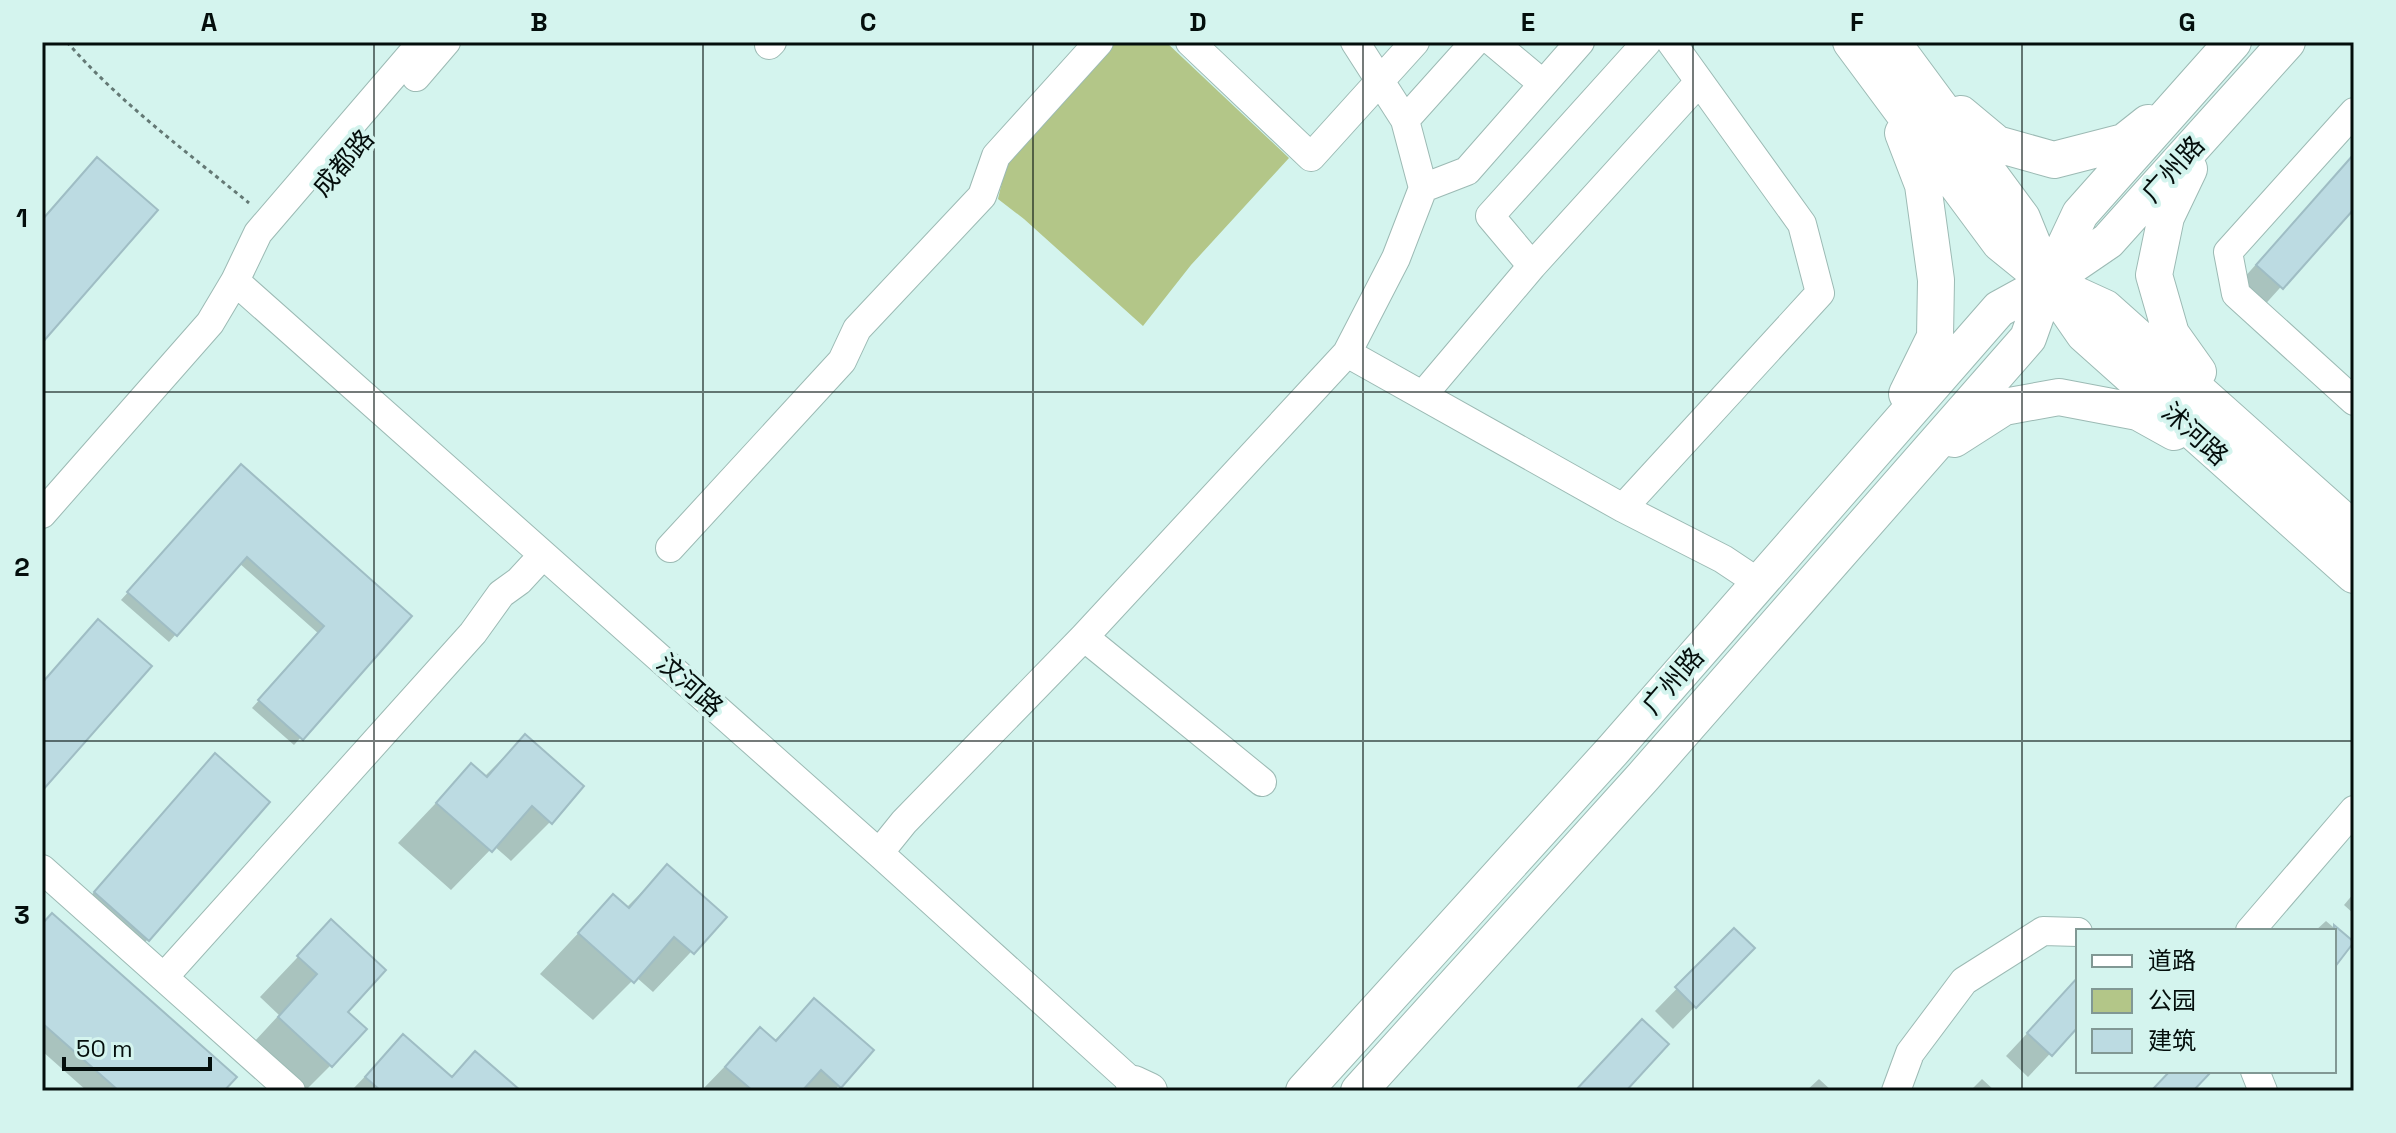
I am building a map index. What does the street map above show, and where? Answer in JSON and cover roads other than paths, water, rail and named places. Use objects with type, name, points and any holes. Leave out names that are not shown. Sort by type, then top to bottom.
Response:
[{"type":"main road","name":"沭河路","points":[[1851,42],[2000,243],[2048,282]]},
{"type":"main road","name":"沭河路","points":[[1892,42],[2022,218],[2048,282],[2084,334],[2354,530]]},
{"type":"main road","name":"广州路","points":[[1359,1091],[1643,777],[2028,338],[2048,282],[2080,214],[2233,42]]},
{"type":"main road","name":"广州路","points":[[1303,1089],[1614,749],[1999,309],[2048,282],[2108,241],[2287,42]]},
{"type":"main road","points":[[1921,82],[1997,144],[2054,160],[2124,142],[2188,94]]},
{"type":"main road","points":[[1884,439],[1935,337],[1936,280],[1923,185],[1886,91]]},
{"type":"main road","points":[[2208,131],[2166,217],[2154,275],[2171,334],[2232,443]]},
{"type":"main road","points":[[1919,461],[2004,407],[2059,397],[2138,412],[2232,443]]},
{"type":"main road","name":"沭河路","points":[[2232,443],[2354,575]]},
{"type":"street","name":"成都路","points":[[42,514],[210,323],[258,233],[422,42]]},
{"type":"street","name":"成都路","points":[[42,494],[198,311],[272,246],[446,42]]},
{"type":"street","points":[[670,548],[842,361],[857,329],[982,196],[996,156],[1099,42]]},
{"type":"street","points":[[1190,42],[1311,157],[1415,42]]},
{"type":"street","points":[[879,853],[904,822],[1084,637],[1347,353],[1396,258],[1423,188],[1405,120],[1355,42]]},
{"type":"street","points":[[1405,120],[1475,42]]},
{"type":"street","points":[[1493,42],[1543,84]]},
{"type":"street","points":[[1423,188],[1467,171],[1580,42]]},
{"type":"street","points":[[1532,266],[1490,216],[1647,42]]},
{"type":"street","points":[[1623,508],[1820,293],[1802,224],[1671,42]]},
{"type":"street","points":[[1423,395],[1532,266],[1699,82]]},
{"type":"street","points":[[2349,386],[2236,294],[2228,252],[2354,112]]},
{"type":"street","name":"汶河路","points":[[235,281],[1141,1089]]},
{"type":"street","points":[[1347,353],[1623,508],[1723,559],[1759,583]]},
{"type":"street","points":[[164,977],[473,633],[501,594],[519,581],[543,555]]},
{"type":"street","points":[[1084,637],[1262,782]]},
{"type":"street","points":[[2252,929],[2354,810]]},
{"type":"street","points":[[42,869],[291,1091]]},
{"type":"street","points":[[1896,1091],[1910,1053],[1964,981],[2043,931],[2076,932]]}]
